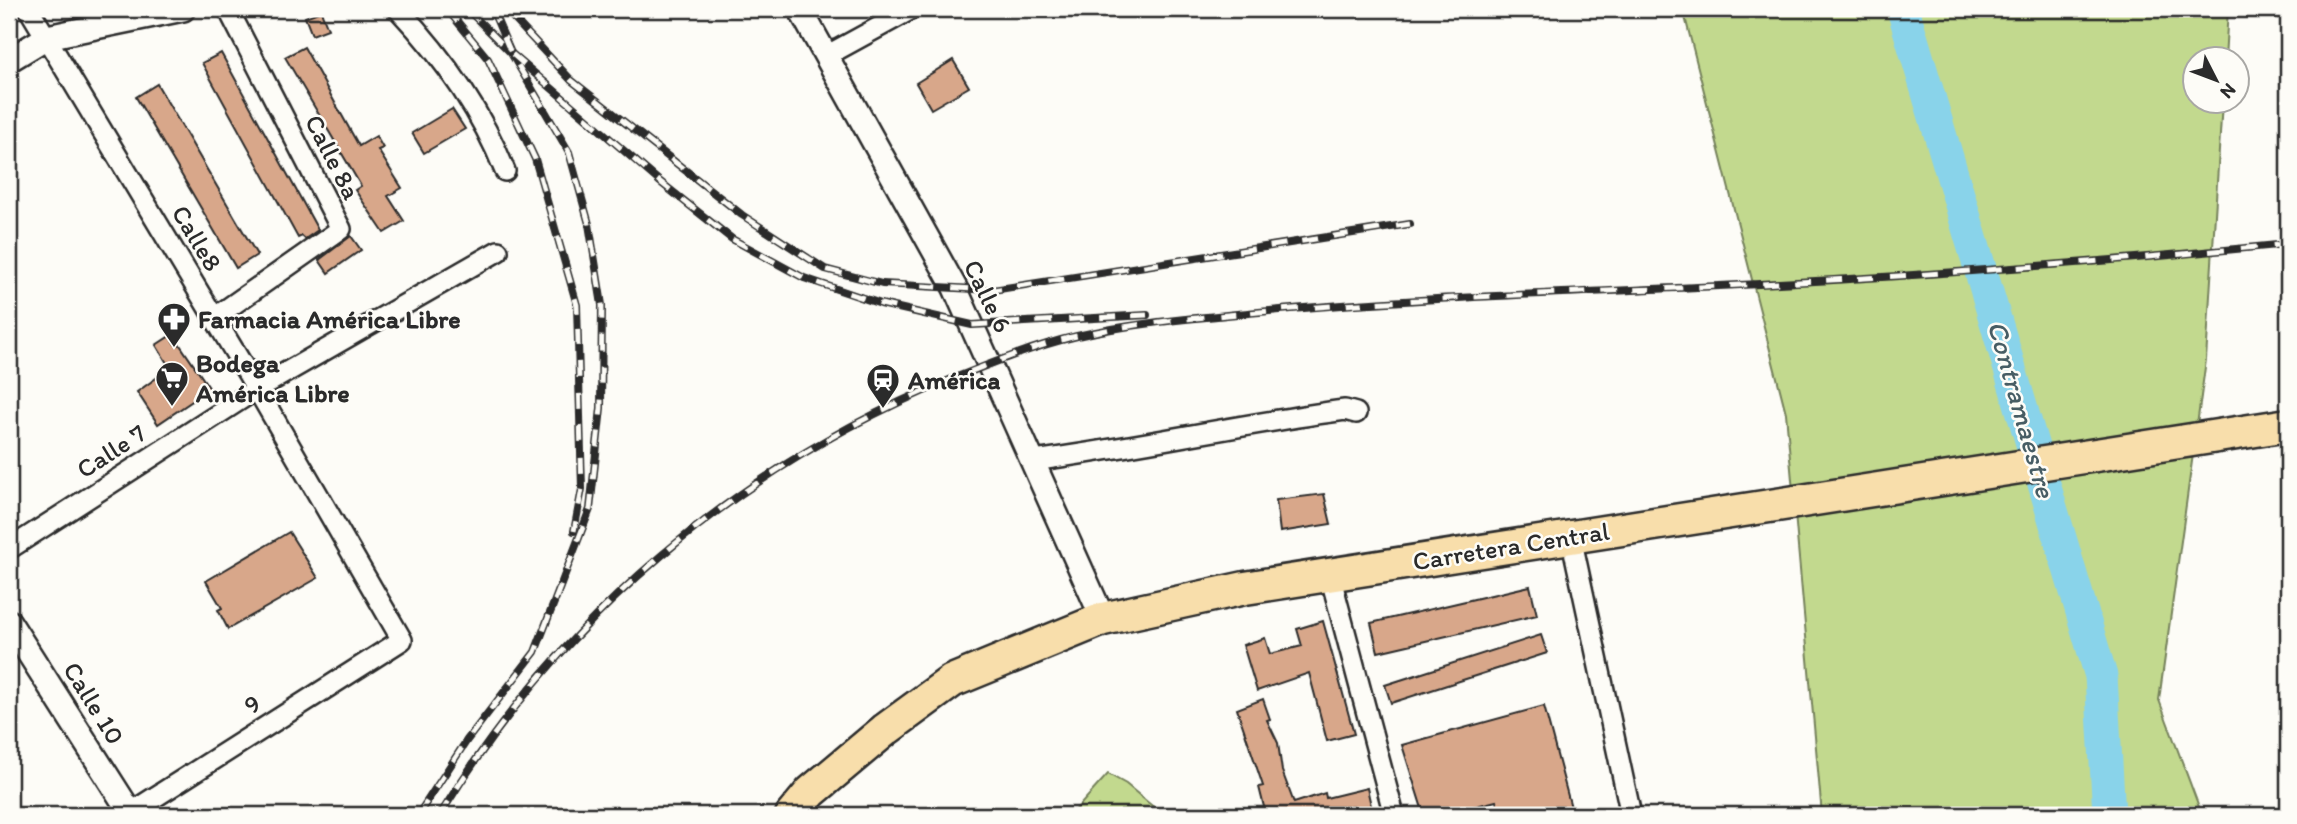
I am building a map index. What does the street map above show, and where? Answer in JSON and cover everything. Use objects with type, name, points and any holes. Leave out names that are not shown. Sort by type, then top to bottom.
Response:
[{"type":"highway","name":"Carretera Central","points":[[792,815],[822,783],[885,730],[952,681],[1103,619],[1245,588],[2288,425]]},
{"type":"street","name":"Calle8","points":[[29,9],[257,389],[402,640]]},
{"type":"street","points":[[9,60],[47,37],[183,9]]},
{"type":"street","name":"Calle 8a","points":[[214,318],[341,229],[228,9]]},
{"type":"street","points":[[398,9],[468,95],[491,135],[505,171]]},
{"type":"street","name":"Calle 6","points":[[800,9],[955,288],[1103,619]]},
{"type":"street","points":[[827,55],[912,9]]},
{"type":"street","name":"Calle 7","points":[[9,549],[257,389],[498,251]]},
{"type":"street","points":[[1033,461],[1205,434],[1251,423],[1345,410],[1356,413]]},
{"type":"street","points":[[1571,537],[1631,815]]},
{"type":"street","points":[[1330,575],[1394,815]]},
{"type":"street","name":"Calle 10","points":[[9,622],[131,814]]},
{"type":"street","name":"9","points":[[131,814],[402,640]]},
{"type":"green space","points":[[1683,9],[2228,9],[2226,46],[2182,46],[2182,116],[2221,116],[2206,360],[2159,700],[2202,815],[1822,815],[1786,413]]},
{"type":"green space","points":[[1108,774],[1126,784],[1163,815],[1071,815]]},
{"type":"building","points":[[321,11],[328,29],[312,35],[305,17]]},
{"type":"building","points":[[304,47],[359,146],[376,136],[383,148],[378,150],[402,188],[388,196],[404,221],[384,233],[355,190],[361,186],[285,57]]},
{"type":"building","points":[[221,53],[318,230],[305,239],[302,236],[298,238],[202,63]]},
{"type":"building","points":[[953,60],[969,87],[931,109],[916,83]]},
{"type":"building","points":[[157,84],[257,255],[236,268],[136,97]]},
{"type":"building","points":[[452,109],[465,129],[424,153],[412,133]]},
{"type":"building","points":[[351,236],[361,250],[328,273],[319,260]]},
{"type":"building","points":[[170,336],[175,344],[178,342],[210,389],[158,424],[137,392],[170,368],[156,345]]},
{"type":"building","points":[[1324,494],[1331,524],[1280,532],[1276,500]]},
{"type":"building","points":[[289,532],[318,578],[228,629],[218,610],[222,608],[206,581]]},
{"type":"building","points":[[1530,586],[1537,615],[1378,652],[1371,623]]},
{"type":"building","points":[[1323,621],[1354,734],[1327,741],[1309,673],[1257,691],[1243,645],[1265,638],[1270,654],[1302,646],[1297,629]]},
{"type":"building","points":[[1541,635],[1547,653],[1391,703],[1385,685]]},
{"type":"building","points":[[1263,699],[1270,719],[1267,720],[1278,743],[1282,771],[1294,803],[1325,793],[1326,798],[1367,788],[1372,810],[1351,815],[1266,815],[1259,787],[1263,786],[1237,709]]},
{"type":"building","points":[[1544,706],[1573,815],[1500,815],[1496,801],[1441,815],[1424,815],[1402,745]]},
{"type":"waterway","name":"Contramaestre","points":[[1903,9],[2101,676],[2109,815]]},
{"type":"railway","points":[[447,9],[488,59],[535,159],[577,305],[582,489],[574,531]]},
{"type":"railway","points":[[467,9],[511,53],[659,181],[732,239],[804,278],[881,304],[972,325],[1147,315]]},
{"type":"railway","points":[[418,815],[467,740],[535,652],[590,509],[601,408],[602,305],[589,224],[569,152],[511,53],[492,9]]},
{"type":"railway","points":[[505,9],[571,80],[742,215],[825,269],[882,284],[993,290],[1410,224]]},
{"type":"railway","points":[[440,815],[487,744],[540,676],[598,614],[661,556],[728,504],[799,456],[874,415],[952,379],[1045,345],[1100,331],[1145,324],[1311,307],[1906,275],[2288,244]]},
{"type":"place","name":"Farmacia América Libre","points":[[174,349]]},
{"type":"place","name":"Bodega América Libre","points":[[172,408]]},
{"type":"place","name":"América","points":[[883,410]]}]
